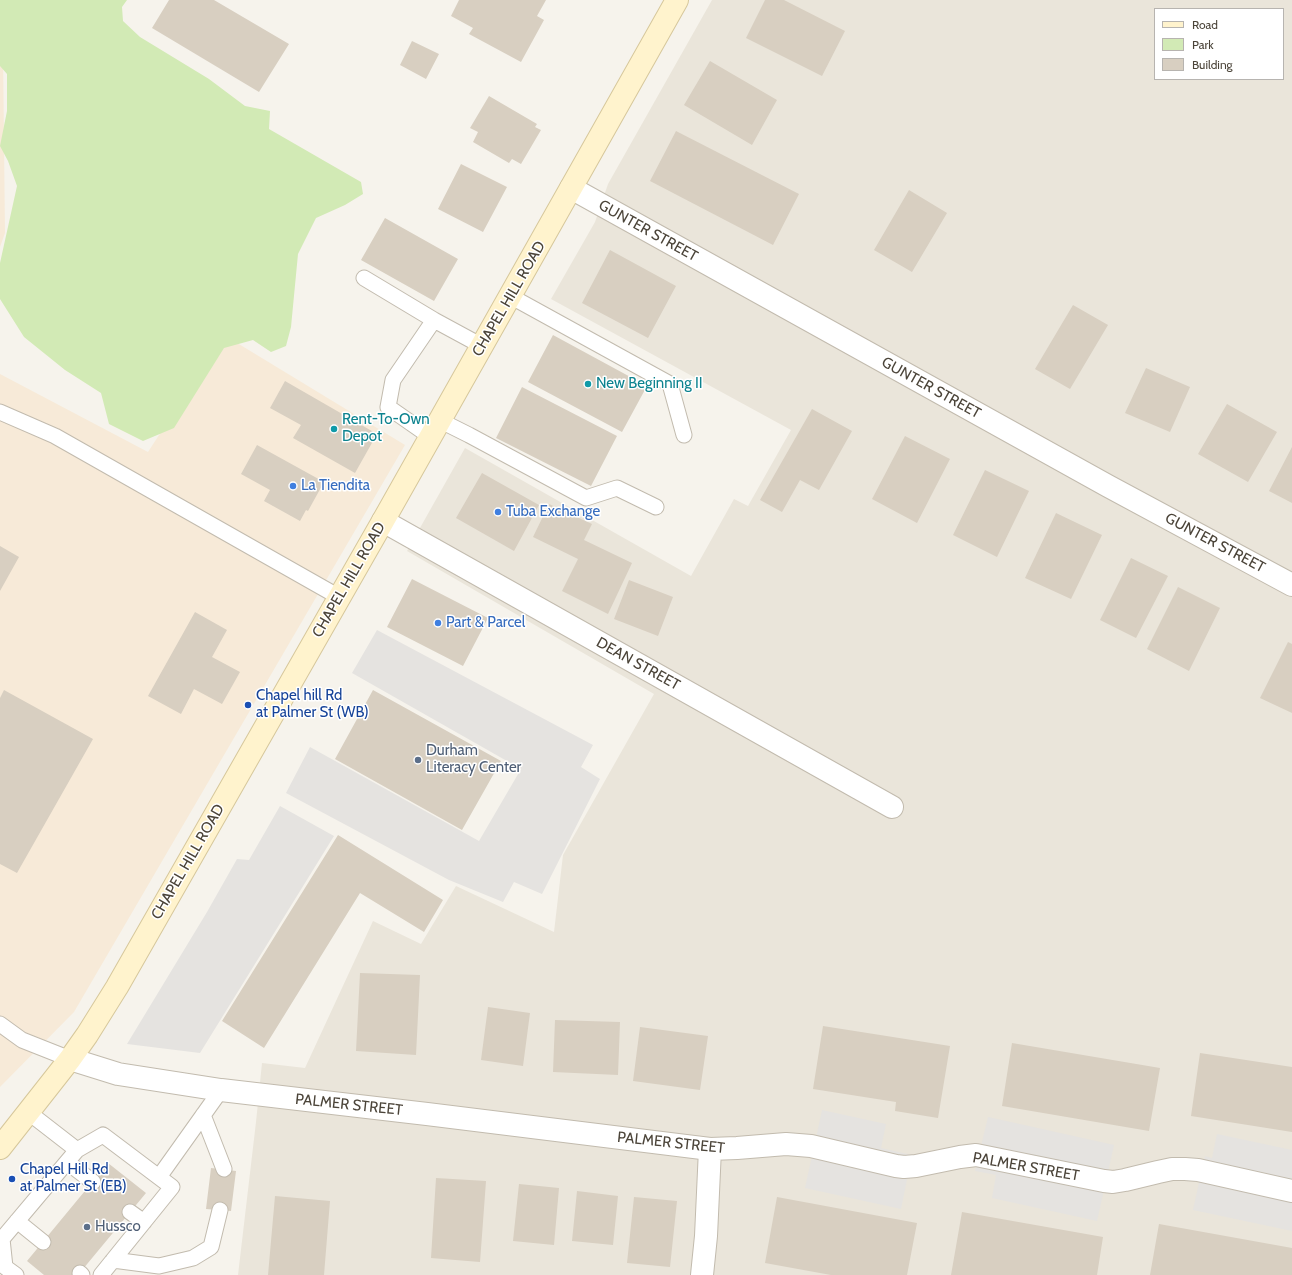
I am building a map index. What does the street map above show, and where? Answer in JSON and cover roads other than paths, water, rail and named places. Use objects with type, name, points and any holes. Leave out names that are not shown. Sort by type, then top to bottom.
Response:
[{"type":"street","name":"CHAPEL HILL ROAD","points":[[0,1148],[87,1035],[117,987],[383,521],[677,0]]},
{"type":"street","name":"GUNTER STREET","points":[[571,188],[1102,483],[1292,584]]},
{"type":"street","name":"DEAN STREET","points":[[383,521],[892,807]]},
{"type":"street","name":"PALMER STREET","points":[[70,1058],[118,1074],[222,1090],[710,1149],[786,1144],[811,1146],[904,1167],[976,1155],[1104,1182],[1125,1180],[1172,1169],[1198,1170],[1292,1191]]},
{"type":"street","points":[[702,1275],[706,1236],[710,1149]]},
{"type":"lane","points":[[364,278],[434,320],[482,346]]},
{"type":"lane","points":[[510,296],[670,384],[684,435]]},
{"type":"lane","points":[[434,320],[393,380],[388,407],[435,428],[469,435],[586,498],[617,488],[656,507]]},
{"type":"lane","points":[[0,412],[55,436],[339,597]]},
{"type":"lane","points":[[0,1024],[22,1040],[70,1058]]},
{"type":"lane","points":[[159,1177],[222,1090]]},
{"type":"lane","points":[[28,1112],[77,1150]]},
{"type":"lane","points":[[203,1116],[224,1169]]},
{"type":"lane","points":[[16,1275],[5,1267],[1,1239],[77,1150],[103,1135],[172,1187],[101,1275]]},
{"type":"lane","points":[[67,1162],[93,1182]]},
{"type":"lane","points":[[113,1260],[159,1266],[192,1258],[211,1248],[220,1210]]},
{"type":"lane","points":[[130,1212],[144,1222]]},
{"type":"lane","points":[[17,1221],[43,1242]]},
{"type":"place","name":"New Beginning II","points":[[588,384]]},
{"type":"place","name":"Rent-To-Own Depot","points":[[334,429]]},
{"type":"place","name":"La Tiendita","points":[[293,486]]},
{"type":"place","name":"Tuba Exchange","points":[[498,512]]},
{"type":"place","name":"Part & Parcel","points":[[438,623]]},
{"type":"place","name":"Chapel hill Rd at Palmer St (WB)","points":[[248,705]]},
{"type":"place","name":"Durham Literacy Center","points":[[418,760]]},
{"type":"place","name":"Chapel Hill Rd at Palmer St (EB)","points":[[12,1179]]},
{"type":"place","name":"Hussco","points":[[87,1227]]}]
